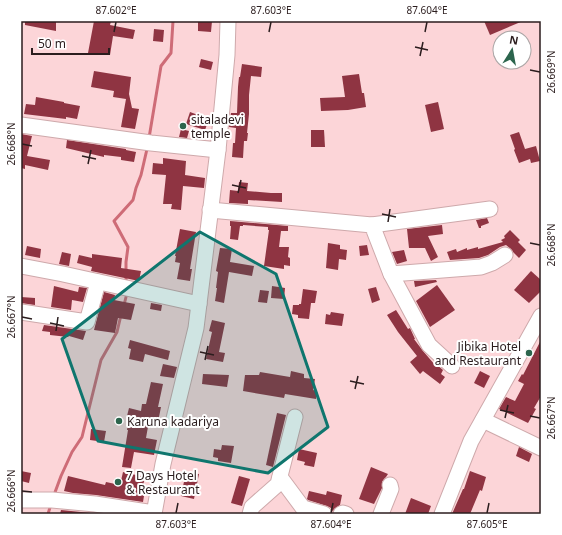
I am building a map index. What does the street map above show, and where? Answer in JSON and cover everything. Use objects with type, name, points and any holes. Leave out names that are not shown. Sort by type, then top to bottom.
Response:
[{"type":"street","points":[[21,500],[52,500],[94,504],[154,513],[163,464],[196,328],[218,150],[227,55],[228,21]]},
{"type":"street","points":[[21,125],[151,143],[218,150]]},
{"type":"street","points":[[210,210],[372,225],[490,209]]},
{"type":"street","points":[[372,225],[391,274],[429,345],[452,366]]},
{"type":"street","points":[[391,274],[481,267],[492,263],[505,255]]},
{"type":"street","points":[[21,266],[199,304]]},
{"type":"street","points":[[21,312],[87,322],[98,282]]},
{"type":"street","points":[[442,514],[471,441],[541,316]]},
{"type":"street","points":[[250,514],[252,508],[278,484],[295,417]]},
{"type":"street","points":[[483,420],[541,448]]},
{"type":"street","points":[[280,477],[304,508],[324,514]]},
{"type":"street","points":[[381,514],[391,489],[390,485]]},
{"type":"street","points":[[341,514],[346,514]]},
{"type":"highlighted area","points":[[200,232],[276,274],[328,427],[268,473],[98,441],[62,339]]},
{"type":"building","points":[[25,21],[56,21],[56,31],[25,25]]},
{"type":"building","points":[[94,21],[111,21],[110,25],[135,30],[133,39],[113,36],[110,55],[88,53]]},
{"type":"building","points":[[198,21],[212,21],[211,32],[198,31]]},
{"type":"building","points":[[484,21],[523,21],[502,30],[492,30],[492,34],[490,35]]},
{"type":"building","points":[[154,29],[164,30],[163,42],[153,41]]},
{"type":"building","points":[[201,59],[213,62],[211,70],[199,67]]},
{"type":"building","points":[[242,64],[262,67],[261,77],[251,76],[248,133],[247,141],[244,141],[243,158],[232,157],[236,128],[229,127],[231,113],[237,113],[239,77]]},
{"type":"building","points":[[94,71],[131,77],[129,94],[132,108],[139,109],[135,129],[121,127],[126,99],[113,97],[114,91],[91,87]]},
{"type":"building","points":[[359,74],[366,107],[348,110],[321,111],[320,98],[345,97],[342,76]]},
{"type":"building","points":[[36,97],[80,106],[77,119],[24,114],[26,104],[35,105]]},
{"type":"building","points":[[438,102],[444,129],[431,132],[425,105]]},
{"type":"building","points":[[190,112],[209,119],[205,130],[186,124]]},
{"type":"building","points":[[181,129],[189,131],[187,138],[179,137]]},
{"type":"building","points":[[311,130],[324,130],[325,147],[311,147]]},
{"type":"building","points":[[519,132],[525,149],[536,146],[540,161],[531,163],[530,159],[519,163],[510,135]]},
{"type":"building","points":[[21,134],[32,136],[27,156],[50,160],[48,170],[25,165],[25,169],[21,168]]},
{"type":"building","points":[[67,140],[126,149],[136,152],[134,162],[121,160],[121,157],[104,155],[104,157],[66,148]]},
{"type":"building","points":[[163,158],[186,161],[185,175],[205,178],[204,188],[183,186],[181,210],[171,209],[172,204],[163,204],[166,175],[152,174],[153,163],[163,164]]},
{"type":"building","points":[[239,182],[248,183],[247,191],[282,193],[282,202],[248,200],[248,204],[229,203],[230,190],[238,191]]},
{"type":"building","points":[[487,218],[489,223],[479,228],[476,220]]},
{"type":"building","points":[[230,221],[288,226],[288,231],[281,231],[279,247],[289,247],[288,257],[290,258],[290,266],[284,265],[284,269],[264,266],[269,230],[268,227],[243,225],[240,226],[238,240],[230,239]]},
{"type":"building","points":[[442,225],[443,234],[428,236],[438,257],[431,261],[425,248],[409,248],[407,229]]},
{"type":"building","points":[[180,229],[196,232],[190,269],[192,269],[190,281],[177,279],[180,263],[175,262],[175,256]]},
{"type":"building","points":[[510,230],[520,240],[518,242],[526,250],[519,258],[506,245],[488,255],[479,258],[450,260],[447,252],[456,249],[457,252],[467,248],[467,250],[478,247],[478,249],[503,242],[501,240],[505,238],[504,236]]},
{"type":"building","points":[[328,243],[340,245],[340,249],[347,250],[346,260],[339,259],[338,270],[326,268]]},
{"type":"building","points":[[367,245],[369,255],[360,256],[359,246]]},
{"type":"building","points":[[27,246],[41,249],[40,258],[25,255]]},
{"type":"building","points":[[220,248],[232,249],[230,262],[254,266],[252,276],[229,272],[224,303],[215,301],[218,272],[216,271]]},
{"type":"building","points":[[404,250],[407,261],[397,264],[392,252]]},
{"type":"building","points":[[62,252],[71,254],[69,266],[59,264]]},
{"type":"building","points":[[92,254],[122,258],[121,268],[141,271],[139,281],[91,271],[92,267],[77,263],[79,255],[92,258]]},
{"type":"building","points":[[531,271],[541,280],[541,291],[529,303],[514,290]]},
{"type":"building","points":[[436,280],[437,282],[415,287],[414,281]]},
{"type":"building","points":[[437,285],[455,310],[430,327],[416,301]]},
{"type":"building","points":[[54,286],[78,292],[79,287],[87,288],[83,302],[72,300],[71,310],[51,307]]},
{"type":"building","points":[[272,286],[285,288],[284,299],[271,298]]},
{"type":"building","points":[[376,287],[380,300],[372,303],[368,289]]},
{"type":"building","points":[[303,289],[317,291],[315,303],[311,303],[309,319],[298,318],[298,315],[292,314],[293,305],[301,304]]},
{"type":"building","points":[[260,290],[269,291],[267,303],[258,302]]},
{"type":"building","points":[[104,292],[115,295],[114,300],[135,304],[131,320],[118,318],[115,333],[94,330]]},
{"type":"building","points":[[21,297],[35,298],[35,305],[21,303]]},
{"type":"building","points":[[151,303],[162,305],[161,311],[150,309]]},
{"type":"building","points":[[396,310],[408,329],[410,328],[414,339],[423,351],[435,365],[436,364],[443,370],[441,374],[445,377],[440,384],[423,371],[420,374],[410,362],[417,356],[387,315]]},
{"type":"building","points":[[331,312],[344,314],[342,326],[325,324],[326,314],[330,315]]},
{"type":"building","points":[[212,320],[225,323],[219,352],[225,353],[223,362],[206,359],[212,332],[209,331]]},
{"type":"building","points":[[44,325],[86,331],[83,340],[69,336],[50,335],[50,332],[42,331]]},
{"type":"building","points":[[130,340],[170,351],[168,360],[145,354],[143,362],[129,359],[131,349],[128,348]]},
{"type":"building","points":[[541,340],[541,396],[528,423],[499,409],[506,397],[515,401],[524,384],[518,381],[522,374],[523,375]]},
{"type":"building","points":[[163,364],[177,367],[174,378],[160,376]]},
{"type":"building","points":[[291,371],[304,374],[304,378],[315,379],[313,390],[317,391],[316,399],[285,394],[284,398],[243,391],[245,375],[259,375],[260,372],[290,377]]},
{"type":"building","points":[[480,371],[490,376],[484,388],[474,383]]},
{"type":"building","points":[[203,374],[229,375],[227,387],[202,384]]},
{"type":"building","points":[[151,382],[163,384],[158,407],[161,407],[158,422],[149,421],[146,438],[157,440],[154,455],[134,452],[131,468],[122,467],[128,430],[129,417],[127,416],[129,408],[141,411],[142,404],[146,404]]},
{"type":"building","points":[[277,413],[286,415],[273,467],[266,465]]},
{"type":"building","points":[[91,429],[106,431],[104,442],[90,440]]},
{"type":"building","points":[[222,445],[234,446],[231,463],[218,461],[218,458],[213,457],[214,449],[221,450]]},
{"type":"building","points":[[519,447],[532,454],[529,462],[516,456]]},
{"type":"building","points":[[299,449],[317,453],[314,467],[304,465],[305,462],[297,460]]},
{"type":"building","points":[[371,467],[388,474],[382,482],[382,488],[374,504],[359,499]]},
{"type":"building","points":[[21,471],[31,473],[29,483],[21,481]]},
{"type":"building","points":[[470,471],[486,477],[482,491],[480,490],[470,514],[452,514],[464,489]]},
{"type":"building","points":[[123,472],[145,477],[142,490],[145,490],[143,502],[64,491],[68,476],[105,485],[106,482],[120,485]]},
{"type":"building","points":[[186,472],[199,474],[194,499],[181,496]]},
{"type":"building","points":[[239,476],[250,479],[242,506],[231,503]]},
{"type":"building","points":[[309,491],[326,495],[327,491],[342,495],[340,505],[334,509],[333,512],[331,508],[327,506],[308,500]]},
{"type":"building","points":[[411,498],[431,506],[428,514],[405,514]]},
{"type":"building","points":[[61,510],[91,513],[60,514]]},
{"type":"waterway","points":[[149,138],[161,66],[171,53],[173,21]]},
{"type":"waterway","points":[[126,284],[128,247],[114,221],[133,200],[147,149]]},
{"type":"waterway","points":[[124,305],[127,293]]},
{"type":"waterway","points":[[54,495],[72,452],[82,437],[101,360],[117,332],[121,315]]},
{"type":"waterway","points":[[48,514],[51,504]]},
{"type":"place","name":"sitaladevi temple","points":[[183,126]]},
{"type":"place","name":"Jibika Hotel and Restaurant","points":[[529,353]]},
{"type":"place","name":"Karuna kadariya","points":[[119,421]]},
{"type":"place","name":"7 Days Hotel & Restaurant","points":[[118,482]]}]
